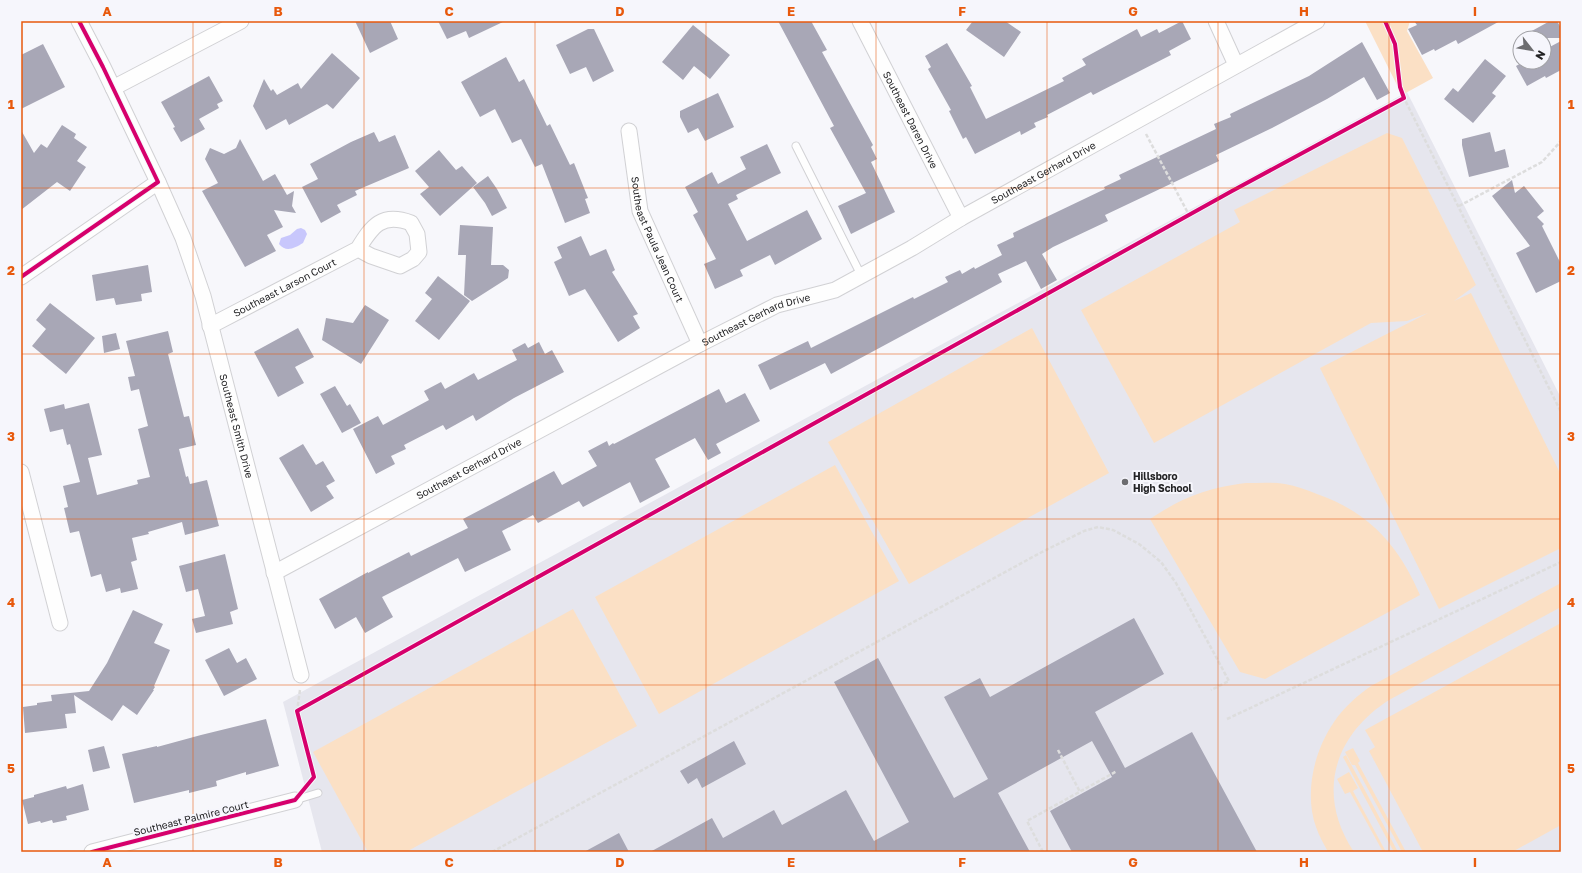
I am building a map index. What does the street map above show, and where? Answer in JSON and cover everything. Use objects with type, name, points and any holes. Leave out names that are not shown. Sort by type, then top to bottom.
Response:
[{"type":"street","name":"Southeast Smith Drive","points":[[79,21],[158,182],[183,238],[203,296],[274,573],[302,675]]},
{"type":"street","points":[[113,88],[241,21]]},
{"type":"street","name":"Southeast Daren Drive","points":[[860,21],[961,218]]},
{"type":"street","points":[[1216,21],[1236,65]]},
{"type":"street","name":"Southeast Gerhard Drive","points":[[274,573],[700,344],[777,305],[834,290],[912,248],[961,218],[1317,21]]},
{"type":"street","name":"Southeast Paula Jean Court","points":[[629,131],[640,211],[700,344]]},
{"type":"street","points":[[21,277],[158,182]]},
{"type":"street","name":"Southeast Larson Court","points":[[210,326],[358,249]]},
{"type":"street","points":[[21,472],[60,623]]},
{"type":"street","name":"Southeast Palmire Court","points":[[92,852],[295,800]]},
{"type":"lane","points":[[796,146],[861,275]]},
{"type":"lane","points":[[295,800],[318,793]]},
{"type":"path","points":[[1385,21],[1395,44],[1400,87],[1404,98],[1431,149],[1449,191],[1459,206],[1561,412]]},
{"type":"path","points":[[295,800],[314,778],[297,711],[1189,215],[1404,98]]},
{"type":"path","points":[[1138,120],[1189,215]]},
{"type":"path","points":[[1459,206],[1542,162],[1561,141]]},
{"type":"path","points":[[492,852],[1040,553],[1084,531],[1098,527],[1113,530],[1139,544],[1161,562],[1176,583],[1229,681],[1211,690]]},
{"type":"path","points":[[1226,719],[1561,562]]},
{"type":"path","points":[[1058,750],[1080,792]]},
{"type":"path","points":[[1043,852],[1026,821],[1117,771]]},
{"type":"shaded area","points":[[1365,21],[1410,21],[1407,31],[1433,78],[1402,95]]},
{"type":"shaded area","name":"Hillsboro High School","points":[[1407,92],[1561,398],[1561,852],[322,852],[283,702]]},
{"type":"shaded area","points":[[1387,133],[1402,138],[1476,285],[1454,301],[1471,293],[1561,475],[1561,548],[1439,609],[1320,368],[1428,313],[1407,321],[1371,323],[1154,443],[1081,310],[1240,222],[1234,210]]},
{"type":"shaded area","points":[[1032,328],[1109,473],[909,584],[828,442]]},
{"type":"shaded area","points":[[835,465],[899,581],[659,714],[595,597]]},
{"type":"shaded area","points":[[1246,483],[1275,483],[1293,486],[1335,501],[1352,510],[1367,521],[1392,546],[1412,577],[1420,595],[1265,679],[1240,672],[1150,519],[1185,499],[1207,491]]},
{"type":"shaded area","points":[[1561,583],[1561,607],[1389,700],[1370,715],[1355,731],[1343,749],[1336,768],[1334,788],[1336,809],[1342,831],[1354,852],[1328,852],[1317,830],[1311,800],[1311,786],[1316,759],[1321,746],[1327,733],[1342,711],[1371,686]]},
{"type":"shaded area","points":[[573,609],[637,726],[406,852],[368,852],[313,752]]},
{"type":"shaded area","points":[[1561,623],[1561,825],[1512,852],[1423,852],[1369,751],[1375,747],[1365,730]]},
{"type":"shaded area","points":[[1353,748],[1360,761],[1358,763],[1406,852],[1402,852],[1355,765],[1352,765],[1345,752]]},
{"type":"shaded area","points":[[1346,755],[1398,852],[1394,852],[1343,757]]},
{"type":"shaded area","points":[[1349,772],[1358,788],[1353,791],[1386,852],[1383,852],[1350,792],[1345,794],[1337,779]]},
{"type":"water","points":[[301,228],[305,230],[307,234],[303,243],[291,249],[282,247],[279,244],[281,238],[290,235],[297,229]]},
{"type":"building","points":[[355,21],[390,21],[398,39],[370,53]]},
{"type":"building","points":[[438,21],[505,21],[469,38],[466,31],[447,39]]},
{"type":"building","points":[[778,21],[811,21],[827,50],[822,52],[873,145],[871,147],[877,159],[871,162],[895,212],[851,234],[838,206],[866,193],[830,128],[834,126]]},
{"type":"building","points":[[973,21],[1005,21],[1021,32],[1004,57],[966,30]]},
{"type":"building","points":[[1182,21],[1191,39],[1169,51],[1171,55],[1093,95],[1091,92],[1047,115],[1048,117],[1034,123],[1036,127],[1021,135],[1020,131],[975,154],[966,137],[963,139],[949,111],[951,110],[928,69],[931,67],[925,56],[947,43],[972,86],[970,87],[986,119],[1064,81],[1062,78],[1086,65],[1082,59],[1137,29],[1141,37],[1157,29],[1159,33]]},
{"type":"building","points":[[1414,21],[1500,21],[1458,44],[1456,40],[1435,51],[1434,49],[1422,55],[1408,29],[1417,25]]},
{"type":"building","points":[[1550,21],[1557,21],[1561,28],[1561,38],[1552,38],[1552,30],[1534,30]]},
{"type":"building","points":[[693,25],[730,55],[710,79],[694,66],[683,80],[662,62]]},
{"type":"building","points":[[588,29],[594,29],[614,71],[593,82],[586,67],[570,74],[556,45]]},
{"type":"building","points":[[1561,41],[1561,70],[1546,78],[1545,76],[1527,86],[1518,70],[1552,70],[1552,46]]},
{"type":"building","points":[[1362,42],[1390,93],[1377,100],[1364,77],[1327,99],[1272,128],[1216,155],[1219,161],[1105,215],[1108,221],[1053,247],[1042,254],[1057,280],[1041,289],[1026,261],[998,274],[1002,282],[831,374],[825,363],[770,390],[758,365],[808,341],[811,348],[913,297],[914,299],[948,282],[945,277],[960,270],[962,274],[974,267],[975,269],[1002,255],[997,245],[1014,237],[1013,233],[1105,189],[1104,187],[1121,179],[1119,175],[1216,129],[1214,124],[1231,117],[1230,114],[1309,76]]},
{"type":"building","points":[[43,44],[65,87],[21,109],[21,55]]},
{"type":"building","points":[[332,53],[360,78],[333,109],[327,104],[289,125],[286,119],[266,130],[253,106],[264,79],[271,91],[273,89],[277,95],[298,83],[301,89]]},
{"type":"building","points":[[506,57],[519,82],[524,79],[547,126],[550,124],[570,165],[574,163],[588,198],[585,199],[590,213],[565,223],[542,164],[535,167],[521,139],[512,143],[495,109],[480,117],[461,82]]},
{"type":"building","points":[[1485,59],[1506,76],[1492,93],[1496,96],[1473,123],[1444,99],[1453,88],[1458,92]]},
{"type":"building","points":[[209,76],[223,101],[217,104],[219,108],[199,119],[205,129],[181,142],[173,128],[175,127],[161,102]]},
{"type":"building","points":[[718,93],[734,127],[705,141],[698,128],[688,133],[680,117],[680,111]]},
{"type":"building","points":[[62,125],[76,134],[74,138],[87,147],[77,161],[86,167],[70,191],[57,182],[21,210],[21,130],[34,153],[41,144],[47,148]]},
{"type":"building","points":[[374,132],[379,142],[395,135],[409,168],[355,191],[357,195],[337,205],[341,212],[321,223],[302,187],[318,179],[310,164],[351,142]]},
{"type":"building","points":[[1490,132],[1495,152],[1505,149],[1509,167],[1469,177],[1462,139]]},
{"type":"building","points":[[240,139],[263,181],[275,174],[287,195],[294,191],[292,206],[296,213],[274,210],[283,227],[267,235],[276,251],[245,267],[202,191],[218,183],[205,159],[210,148],[224,154],[236,148]]},
{"type":"building","points":[[767,144],[781,173],[736,195],[738,199],[728,204],[747,241],[807,210],[822,239],[775,265],[770,255],[740,270],[743,276],[715,289],[704,264],[716,259],[693,215],[698,212],[685,187],[712,172],[718,184],[746,169],[740,157]]},
{"type":"building","points":[[439,150],[456,170],[462,166],[477,183],[440,216],[420,194],[429,187],[415,171]]},
{"type":"building","points":[[488,176],[507,208],[492,216],[485,203],[473,187]]},
{"type":"building","points":[[1512,180],[1515,193],[1524,186],[1544,211],[1537,217],[1544,224],[1542,226],[1561,264],[1561,281],[1536,293],[1516,253],[1530,246],[1492,196]]},
{"type":"building","points":[[460,225],[493,227],[491,265],[503,265],[509,270],[508,278],[472,301],[464,295],[466,255],[458,255]]},
{"type":"building","points":[[581,236],[590,256],[606,249],[615,270],[612,272],[638,314],[633,316],[640,328],[618,342],[585,289],[569,296],[554,262],[562,258],[557,247]]},
{"type":"building","points":[[148,265],[152,292],[141,294],[142,301],[116,305],[114,298],[96,301],[92,275]]},
{"type":"building","points":[[438,276],[470,301],[439,340],[415,321],[432,299],[425,293]]},
{"type":"building","points":[[50,303],[95,338],[66,374],[32,346],[46,329],[36,320]]},
{"type":"building","points":[[365,305],[389,320],[361,364],[322,340],[326,318],[353,323]]},
{"type":"building","points":[[298,328],[314,357],[295,367],[304,383],[278,397],[254,352]]},
{"type":"building","points":[[168,331],[173,352],[168,354],[184,417],[189,416],[196,445],[179,449],[186,477],[188,476],[190,484],[207,480],[219,526],[185,535],[182,522],[148,532],[149,534],[132,538],[137,560],[131,562],[138,589],[121,593],[120,588],[106,592],[101,574],[91,577],[79,531],[70,533],[64,508],[68,507],[63,486],[80,482],[70,444],[67,445],[63,429],[50,432],[44,409],[64,404],[65,409],[89,403],[102,455],[88,458],[97,495],[138,484],[137,480],[150,477],[138,429],[148,426],[139,389],[131,391],[128,377],[135,376],[126,341]]},
{"type":"building","points":[[116,333],[120,349],[104,353],[102,336]]},
{"type":"building","points":[[539,342],[545,354],[552,350],[564,372],[514,398],[476,421],[473,415],[446,430],[443,425],[404,445],[406,449],[391,456],[395,464],[376,474],[353,429],[378,416],[383,425],[429,400],[424,391],[441,382],[445,389],[474,373],[478,380],[517,360],[512,350],[525,343],[528,348]]},
{"type":"building","points":[[335,386],[347,406],[350,404],[361,423],[342,433],[320,394]]},
{"type":"building","points":[[719,389],[726,403],[745,393],[760,421],[716,444],[721,453],[708,460],[695,438],[655,459],[670,487],[640,503],[630,482],[583,507],[579,501],[538,523],[533,515],[502,531],[511,550],[465,572],[458,558],[382,597],[393,617],[365,633],[356,617],[335,629],[319,599],[368,572],[409,552],[411,556],[468,528],[463,519],[554,471],[562,485],[597,466],[588,451],[607,441],[609,446],[613,443],[614,444]]},
{"type":"building","points":[[303,444],[316,465],[323,461],[335,481],[326,486],[334,498],[311,512],[279,458]]},
{"type":"building","points":[[225,554],[238,609],[230,612],[233,624],[196,633],[192,619],[205,616],[198,589],[186,592],[179,566]]},
{"type":"building","points":[[133,610],[163,624],[154,643],[170,650],[154,686],[154,690],[137,715],[123,705],[112,721],[74,695],[76,713],[65,714],[67,728],[25,733],[23,707],[52,701],[51,695],[89,691],[107,663]]},
{"type":"building","points":[[1134,618],[1164,674],[1095,712],[1125,768],[1192,732],[1257,852],[1072,852],[1050,811],[1112,777],[1092,741],[998,793],[1030,852],[650,852],[712,818],[723,838],[774,810],[782,825],[846,790],[874,841],[909,822],[834,682],[878,658],[954,798],[988,779],[944,697],[980,678],[990,697]]},
{"type":"building","points":[[229,648],[237,663],[246,658],[257,679],[224,696],[205,660]]},
{"type":"building","points":[[266,719],[279,766],[246,775],[246,772],[216,781],[217,786],[189,793],[189,790],[134,803],[122,754],[157,747]]},
{"type":"building","points":[[734,741],[746,764],[702,788],[697,778],[688,784],[680,771]]},
{"type":"building","points":[[104,746],[110,768],[93,772],[88,750]]},
{"type":"building","points":[[83,784],[89,810],[66,816],[67,820],[53,823],[52,820],[41,823],[40,821],[28,824],[22,800],[66,786],[67,789]]},
{"type":"building","points":[[619,833],[629,852],[584,852]]},
{"type":"cycle path","points":[[21,277],[158,182],[103,67],[79,21]]},
{"type":"cycle path","points":[[92,852],[295,800],[314,777],[297,711],[1232,191],[1404,98],[1400,87],[1395,44],[1385,21]]},
{"type":"place","name":"Hillsboro High School","points":[[1125,482]]}]
